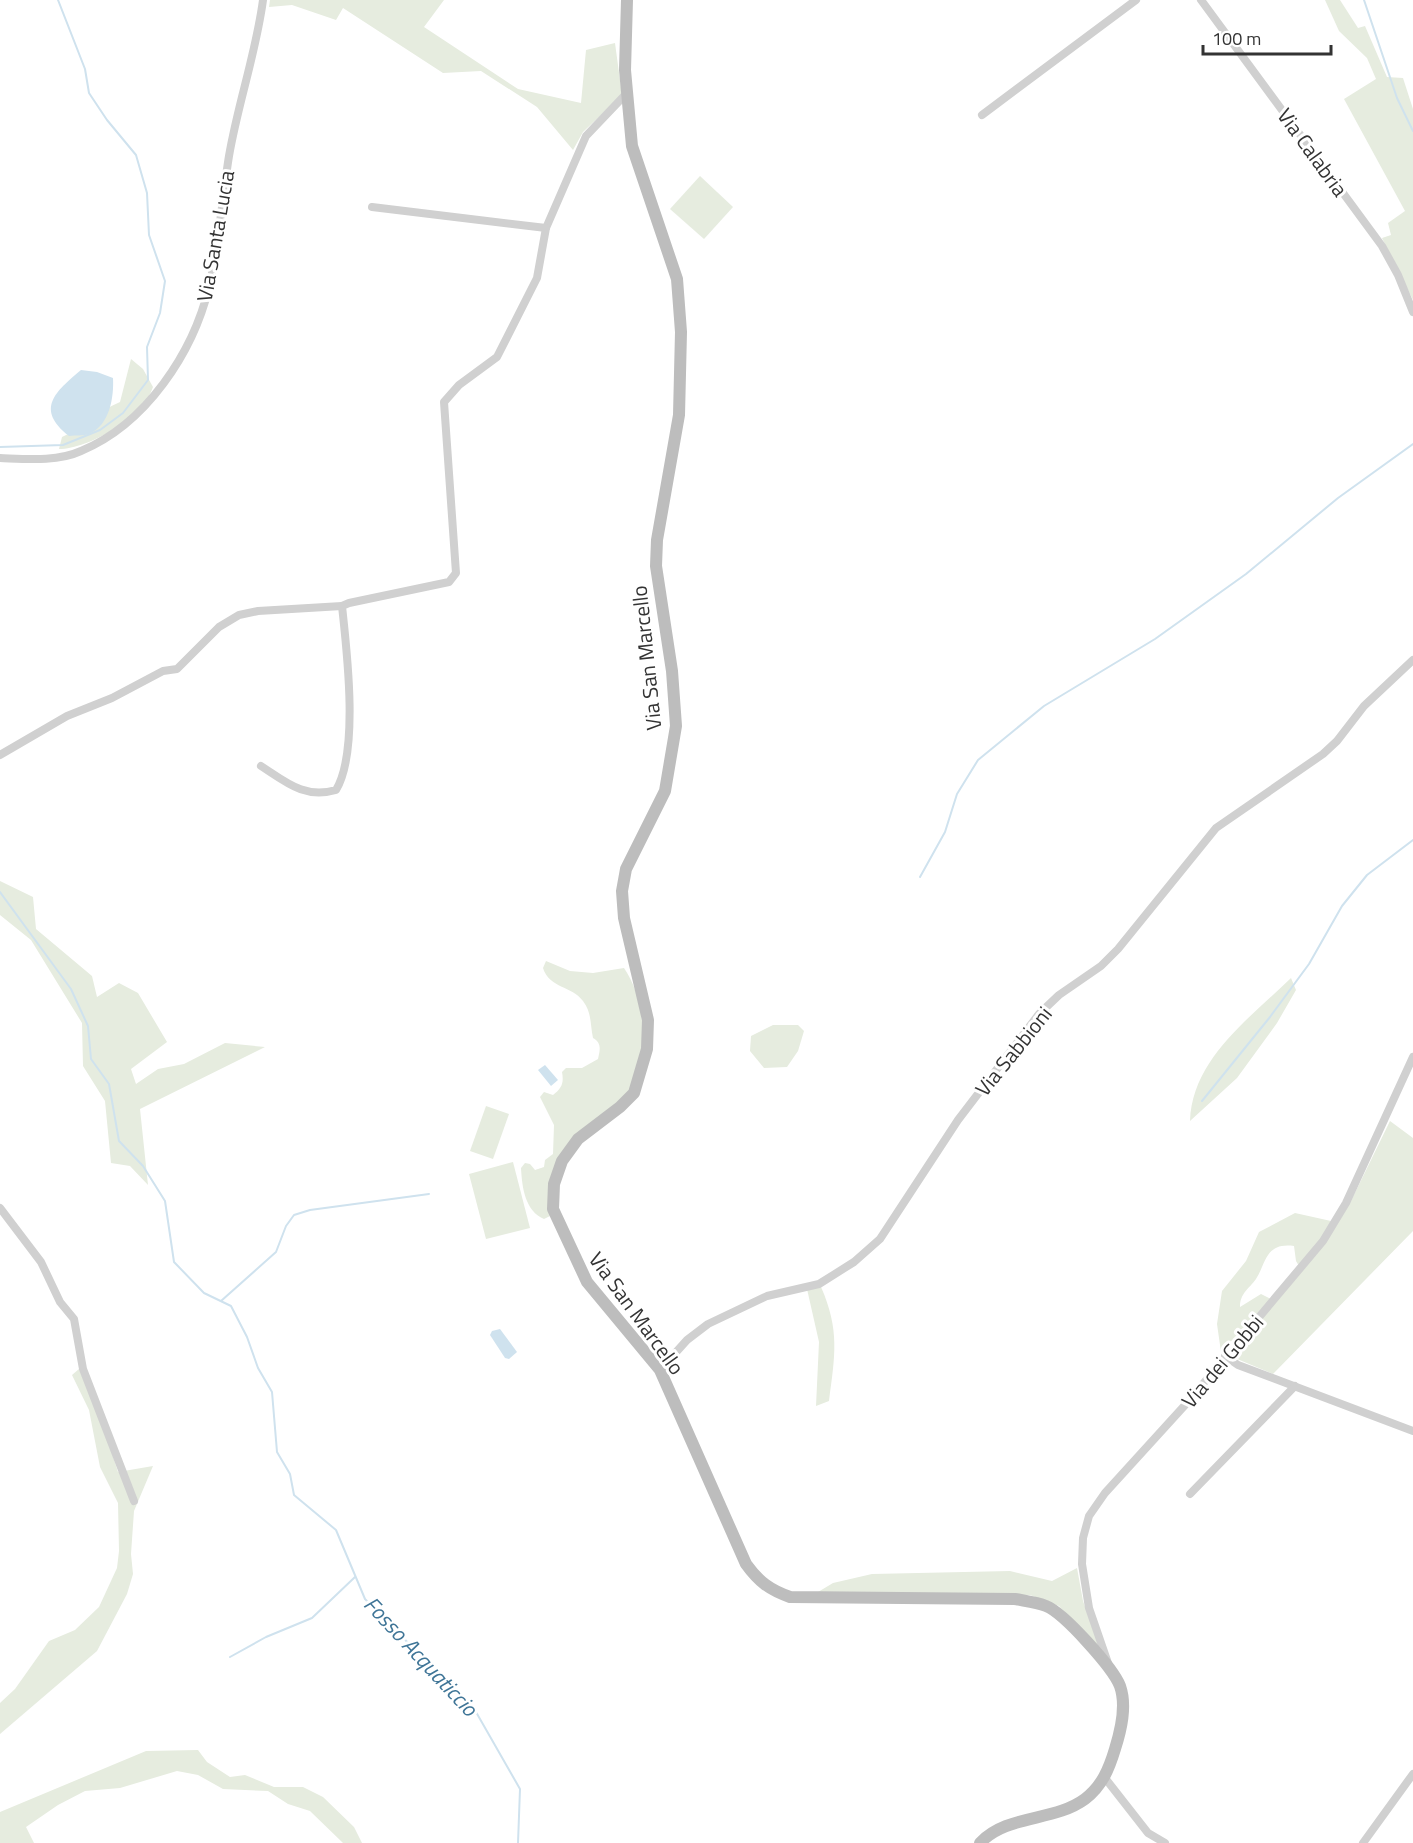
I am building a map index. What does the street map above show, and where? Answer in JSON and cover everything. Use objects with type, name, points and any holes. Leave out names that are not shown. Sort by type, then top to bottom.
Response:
[{"type":"main road","name":"Via San Marcello","points":[[627,0],[626,94],[632,146],[676,279],[681,327],[679,415],[656,552],[676,726],[665,791],[626,869],[622,891],[624,918],[648,1020],[647,1049],[643,1070],[634,1093],[620,1107],[578,1139],[562,1161],[554,1184],[553,1209],[587,1282],[660,1370],[747,1564],[758,1581],[772,1591],[790,1597],[1015,1599],[1048,1606],[1075,1629],[1110,1669],[1121,1688],[1124,1708],[1119,1738],[1104,1778],[1084,1800],[1061,1812],[1009,1824],[980,1843]]},
{"type":"street","name":"Via Santa Lucia","points":[[0,458],[45,458],[82,451],[136,414],[158,391],[177,363],[192,336],[210,286],[230,155],[257,45],[264,0]]},
{"type":"street","points":[[982,116],[1136,0]]},
{"type":"street","name":"Via Calabria","points":[[1201,0],[1382,246],[1398,275],[1413,312]]},
{"type":"street","points":[[0,755],[67,716],[112,698],[163,671],[177,669],[219,627],[239,615],[258,611],[342,606],[449,582],[456,573],[444,402],[459,385],[497,357],[537,278],[546,228],[586,135],[626,94]]},
{"type":"street","points":[[372,207],[546,228]]},
{"type":"street","points":[[261,766],[298,789],[320,795],[336,790],[344,777],[350,696],[342,606]]},
{"type":"street","name":"Via Sabbioni","points":[[660,1370],[687,1340],[708,1324],[766,1296],[819,1284],[854,1262],[880,1239],[958,1120],[1040,1014],[1059,994],[1101,966],[1118,949],[1156,906],[1204,838],[1323,754],[1337,741],[1364,706],[1413,660]]},
{"type":"street","name":"Via dei Gobbi","points":[[1110,1669],[1089,1608],[1082,1564],[1083,1538],[1089,1516],[1105,1493],[1186,1404],[1323,1241],[1346,1203],[1413,1057]]},
{"type":"street","points":[[0,1208],[41,1262],[60,1302],[74,1319],[82,1369],[134,1501]]},
{"type":"street","points":[[1225,1356],[1238,1365],[1413,1431]]},
{"type":"street","points":[[1190,1494],[1295,1386]]},
{"type":"street","points":[[1363,1843],[1413,1774]]},
{"type":"street","points":[[1104,1778],[1148,1833],[1165,1843]]},
{"type":"shaded area","points":[[270,0],[444,0],[424,27],[518,89],[581,103],[586,50],[615,43],[622,95],[583,132],[573,150],[537,107],[481,71],[443,73],[343,8],[336,20],[292,5],[269,7]]},
{"type":"shaded area","points":[[1325,0],[1340,0],[1358,28],[1365,26],[1387,77],[1403,78],[1413,109],[1413,300],[1382,238],[1391,235],[1388,223],[1405,211],[1344,99],[1376,79],[1367,58],[1339,31]]},
{"type":"shaded area","points":[[700,176],[733,207],[704,239],[670,209]]},
{"type":"shaded area","points":[[131,359],[143,369],[153,387],[147,398],[127,420],[114,429],[85,444],[59,449],[62,437],[120,402]]},
{"type":"shaded area","points":[[0,881],[33,897],[36,929],[92,976],[97,997],[119,983],[138,993],[167,1042],[131,1069],[136,1084],[158,1069],[184,1064],[225,1043],[265,1047],[140,1109],[148,1185],[130,1166],[111,1163],[105,1101],[83,1066],[82,1023],[31,940],[0,915]]},
{"type":"shaded area","points":[[546,961],[570,971],[593,973],[624,968],[638,997],[643,1033],[639,1068],[633,1084],[619,1104],[569,1145],[550,1216],[544,1219],[533,1210],[526,1198],[521,1168],[525,1163],[530,1164],[535,1170],[544,1167],[545,1160],[553,1154],[554,1125],[540,1097],[544,1092],[553,1095],[558,1090],[562,1085],[562,1072],[566,1068],[582,1068],[598,1059],[600,1050],[598,1042],[593,1038],[586,1005],[573,992],[555,983],[546,975],[543,968]]},
{"type":"shaded area","points":[[1291,978],[1296,990],[1277,1023],[1237,1078],[1190,1121],[1193,1099],[1212,1059],[1242,1024]]},
{"type":"shaded area","points":[[773,1025],[798,1025],[804,1031],[798,1051],[787,1067],[764,1068],[750,1051],[751,1036]]},
{"type":"shaded area","points":[[486,1106],[509,1114],[493,1159],[470,1151]]},
{"type":"shaded area","points":[[1390,1121],[1413,1138],[1413,1231],[1273,1374],[1230,1356],[1328,1239],[1351,1201]]},
{"type":"shaded area","points":[[513,1162],[530,1228],[486,1239],[469,1174]]},
{"type":"shaded area","points":[[1295,1213],[1331,1221],[1323,1239],[1299,1266],[1294,1246],[1277,1247],[1268,1255],[1256,1279],[1243,1295],[1240,1307],[1261,1294],[1271,1299],[1221,1352],[1217,1324],[1222,1291],[1246,1261],[1259,1232]]},
{"type":"shaded area","points":[[821,1287],[831,1317],[834,1356],[829,1401],[816,1406],[819,1342],[807,1289]]},
{"type":"shaded area","points":[[79,1369],[99,1414],[118,1472],[153,1466],[134,1511],[131,1554],[133,1574],[127,1594],[97,1651],[0,1734],[0,1703],[15,1689],[49,1641],[75,1630],[99,1607],[117,1568],[118,1503],[100,1467],[89,1410],[72,1375]]},
{"type":"shaded area","points":[[1077,1568],[1083,1601],[1101,1652],[1059,1606],[1030,1595],[813,1595],[833,1583],[872,1574],[1010,1571],[1052,1581]]},
{"type":"shaded area","points":[[198,1750],[207,1762],[230,1777],[245,1775],[274,1787],[303,1787],[323,1797],[354,1827],[362,1843],[343,1843],[310,1811],[288,1804],[268,1791],[223,1789],[198,1775],[177,1771],[120,1788],[85,1791],[58,1805],[26,1827],[34,1843],[0,1843],[0,1812],[146,1751]]},
{"type":"water","points":[[81,370],[97,372],[113,378],[113,394],[106,417],[96,430],[87,435],[69,436],[53,417],[52,401],[63,386]]},
{"type":"water","points":[[545,1065],[558,1080],[551,1086],[538,1070]]},
{"type":"water","points":[[500,1329],[517,1352],[509,1359],[505,1358],[490,1335],[492,1331]]},
{"type":"waterway","name":"Fosso Acquaticcio","points":[[0,447],[63,445],[100,430],[123,413],[148,380],[147,347],[160,313],[165,281],[149,235],[147,193],[136,155],[107,120],[89,93],[85,69],[58,0]]},
{"type":"waterway","points":[[1364,0],[1397,98],[1413,131]]},
{"type":"waterway","points":[[920,877],[945,832],[957,794],[978,760],[1044,706],[1155,639],[1246,574],[1338,498],[1413,444]]},
{"type":"waterway","points":[[1202,1101],[1270,1017],[1309,964],[1342,906],[1367,875],[1413,840]]},
{"type":"waterway","name":"Fosso Acquaticcio","points":[[0,892],[71,989],[88,1026],[91,1059],[109,1084],[119,1141],[143,1166],[165,1201],[174,1262],[204,1293],[231,1306],[247,1337],[258,1368],[272,1392],[277,1452],[290,1474],[294,1495],[336,1530],[365,1599],[476,1712],[520,1789],[518,1843]]},
{"type":"waterway","points":[[221,1301],[276,1252],[286,1226],[294,1215],[310,1210],[429,1194]]},
{"type":"waterway","points":[[230,1657],[266,1637],[312,1618],[355,1577]]}]
